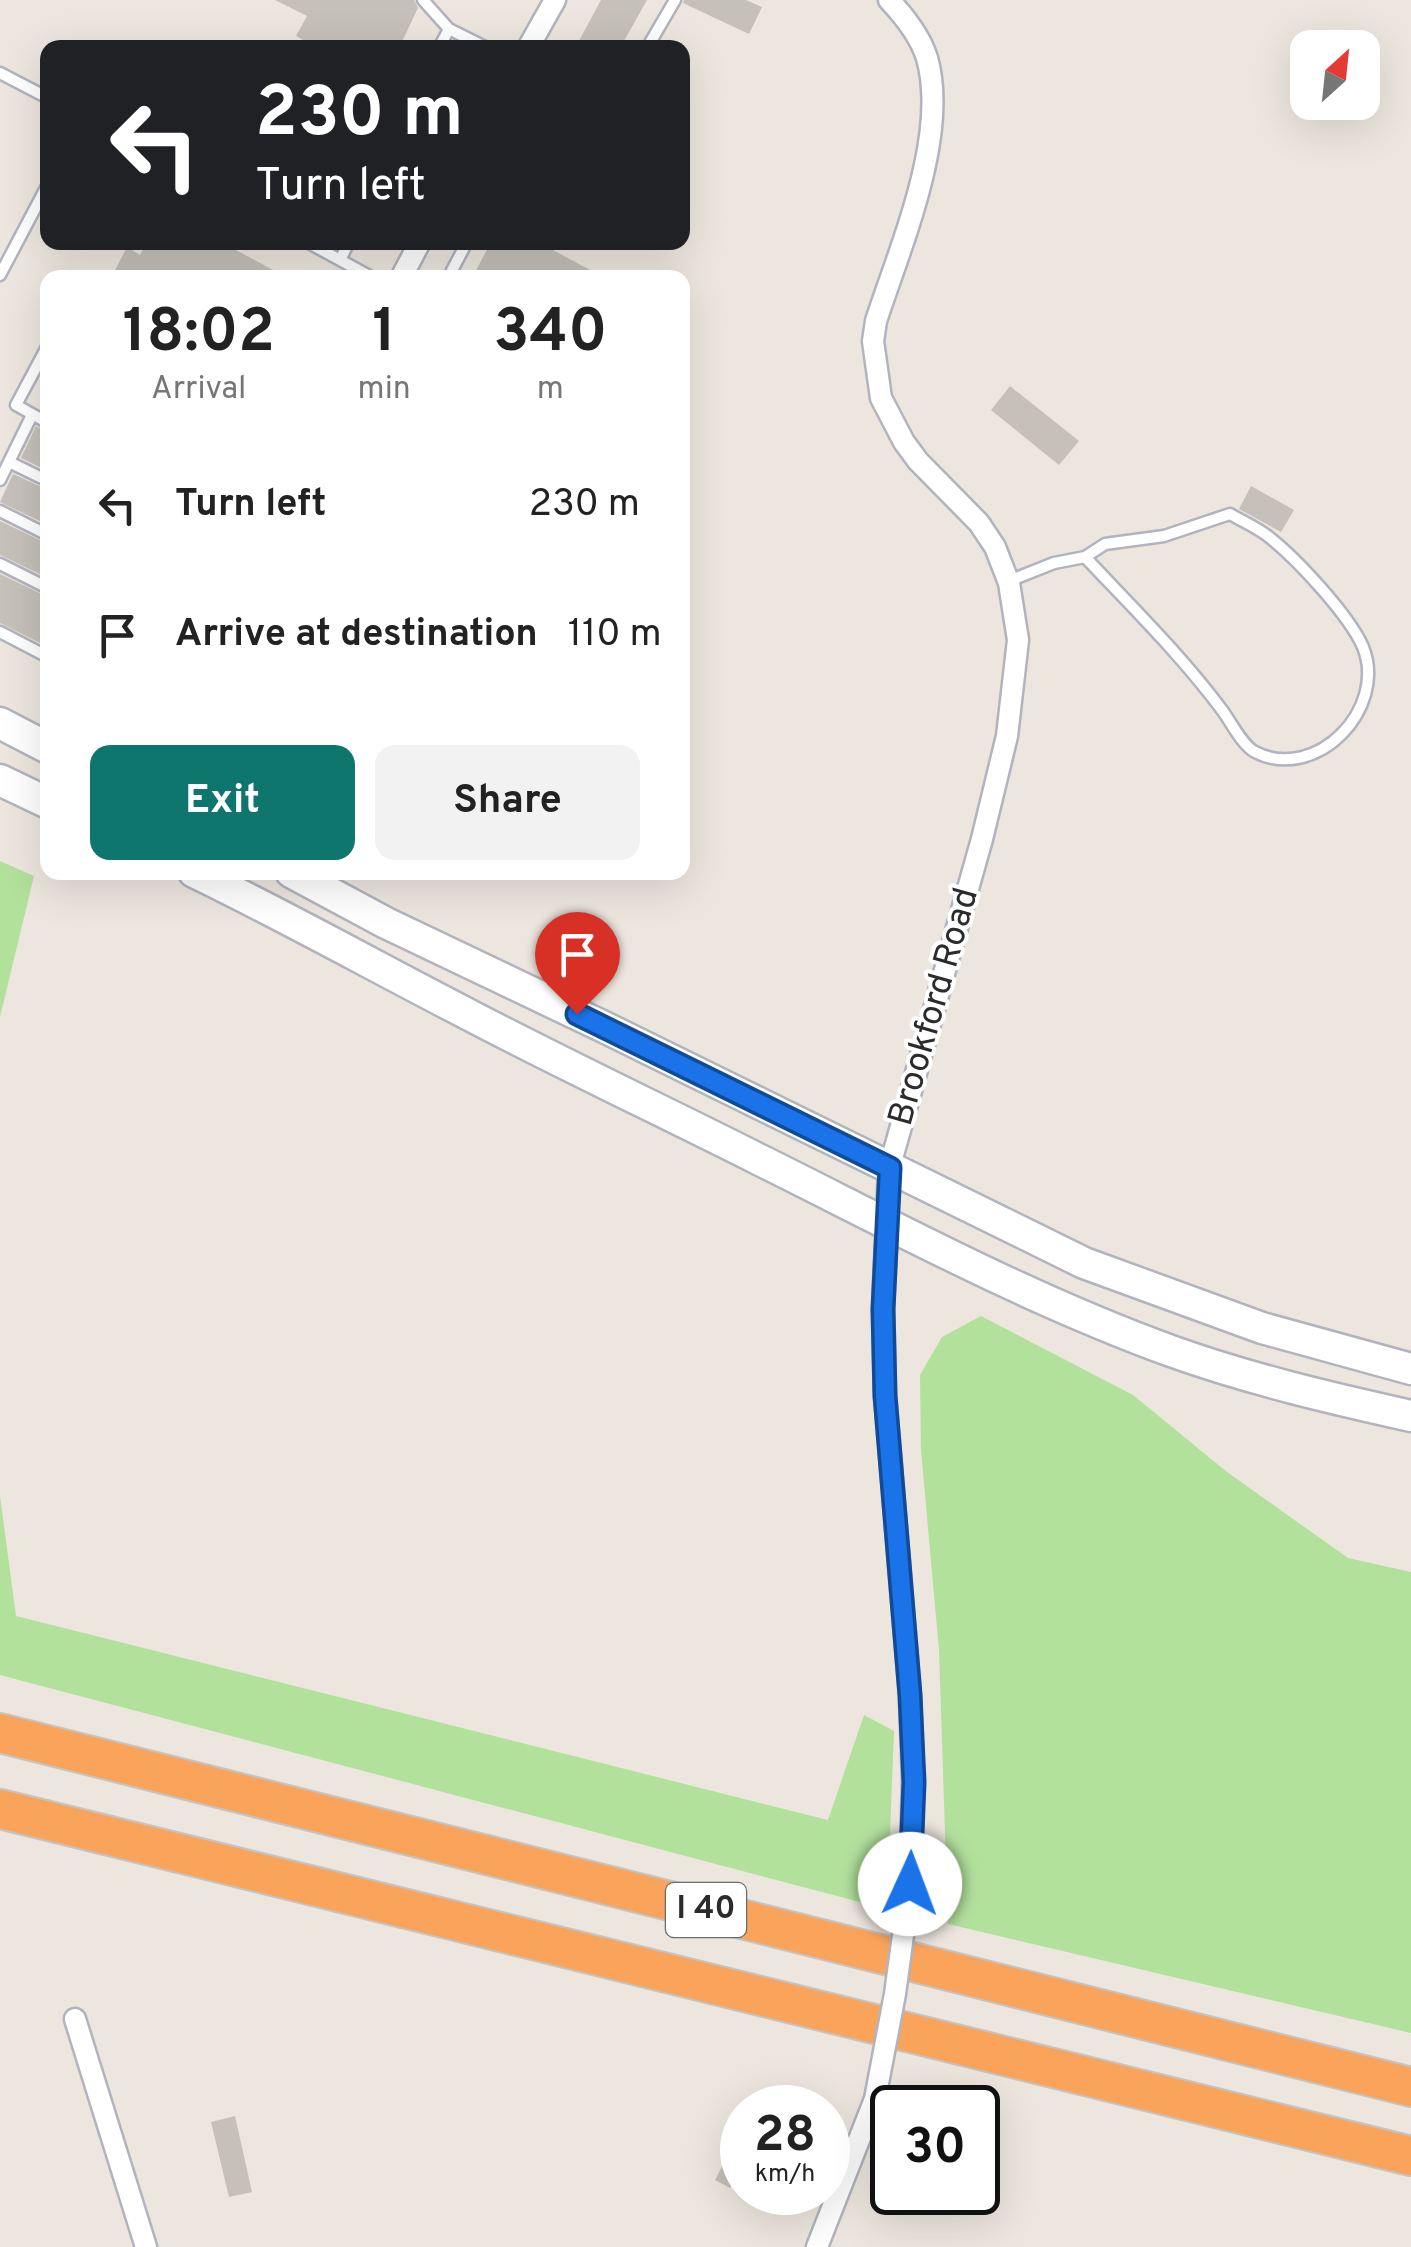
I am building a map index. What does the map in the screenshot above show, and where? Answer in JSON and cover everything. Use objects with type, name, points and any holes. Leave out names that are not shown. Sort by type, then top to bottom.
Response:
[{"type":"highway","name":"I 40","points":[[0,1734],[1411,2087]]},
{"type":"highway","name":"I 40","points":[[0,1809],[1411,2156]]},
{"type":"main road","points":[[0,724],[40,744]]},
{"type":"main road","points":[[0,780],[40,799]]},
{"type":"main road","points":[[210,880],[888,1225],[1054,1303],[1170,1350],[1318,1396],[1411,1416]]},
{"type":"main road","points":[[306,880],[386,923],[604,1026],[1030,1238],[1127,1280],[1262,1328],[1411,1369]]},
{"type":"main road","points":[[315,933],[334,894]]},
{"type":"street","points":[[532,40],[555,0]]},
{"type":"street","name":"Brookford Road","points":[[817,2247],[875,2098],[896,1994],[910,1884],[914,1782],[910,1695],[885,1396],[883,1309],[890,1168],[982,839],[1006,736],[1018,640],[1009,581],[995,547],[979,523],[904,442],[882,398],[875,369],[876,322],[931,138],[928,61],[913,30],[890,0]]},
{"type":"street","points":[[75,2019],[146,2247]]},
{"type":"lane","points":[[423,0],[449,29],[471,40]]},
{"type":"lane","points":[[652,40],[675,0]]},
{"type":"lane","points":[[443,40],[449,29]]},
{"type":"lane","points":[[0,72],[40,94]]},
{"type":"lane","points":[[0,276],[40,199]]},
{"type":"lane","points":[[322,250],[358,270]]},
{"type":"lane","points":[[340,260],[345,250]]},
{"type":"lane","points":[[40,369],[16,405],[40,418]]},
{"type":"lane","points":[[0,480],[32,414]]},
{"type":"lane","points":[[9,462],[40,478]]},
{"type":"lane","points":[[0,511],[40,531]]},
{"type":"lane","points":[[1009,581],[1054,563],[1084,557],[1104,544],[1164,536],[1230,514],[1268,536],[1312,580],[1363,648],[1368,686],[1358,715],[1343,736],[1310,755],[1281,761],[1251,750],[1203,684],[1084,557]]},
{"type":"lane","points":[[0,564],[40,584]]},
{"type":"lane","points":[[0,632],[40,653]]},
{"type":"green space","points":[[0,861],[34,876],[0,1017]]},
{"type":"green space","points":[[981,1316],[1133,1395],[1227,1472],[1348,1558],[1411,1572],[1411,2033],[948,1924],[939,1650],[921,1450],[920,1375],[942,1337]]},
{"type":"green space","points":[[0,1496],[16,1616],[828,1820],[864,1715],[894,1731],[889,1860],[875,1906],[0,1675]]},
{"type":"building","points":[[275,0],[414,0],[418,8],[403,40],[303,40],[296,36],[307,16]]},
{"type":"building","points":[[601,0],[647,0],[624,40],[580,40]]},
{"type":"building","points":[[746,0],[762,7],[749,34],[683,3]]},
{"type":"building","points":[[125,250],[140,255],[143,250],[236,250],[273,270],[115,270]]},
{"type":"building","points":[[487,250],[553,250],[590,270],[476,270]]},
{"type":"building","points":[[1010,386],[1079,441],[1059,465],[991,410]]},
{"type":"building","points":[[36,426],[40,428],[40,467],[21,458]]},
{"type":"building","points":[[13,474],[40,486],[40,521],[0,502]]},
{"type":"building","points":[[1251,486],[1294,510],[1281,532],[1239,509]]},
{"type":"building","points":[[0,521],[40,540],[40,574],[0,555]]},
{"type":"building","points":[[0,574],[40,593],[40,643],[0,623]]},
{"type":"building","points":[[235,2116],[252,2192],[229,2197],[211,2122]]},
{"type":"route","points":[[577,1014],[890,1168],[883,1309],[885,1396],[910,1695],[914,1782],[910,1884]]}]
